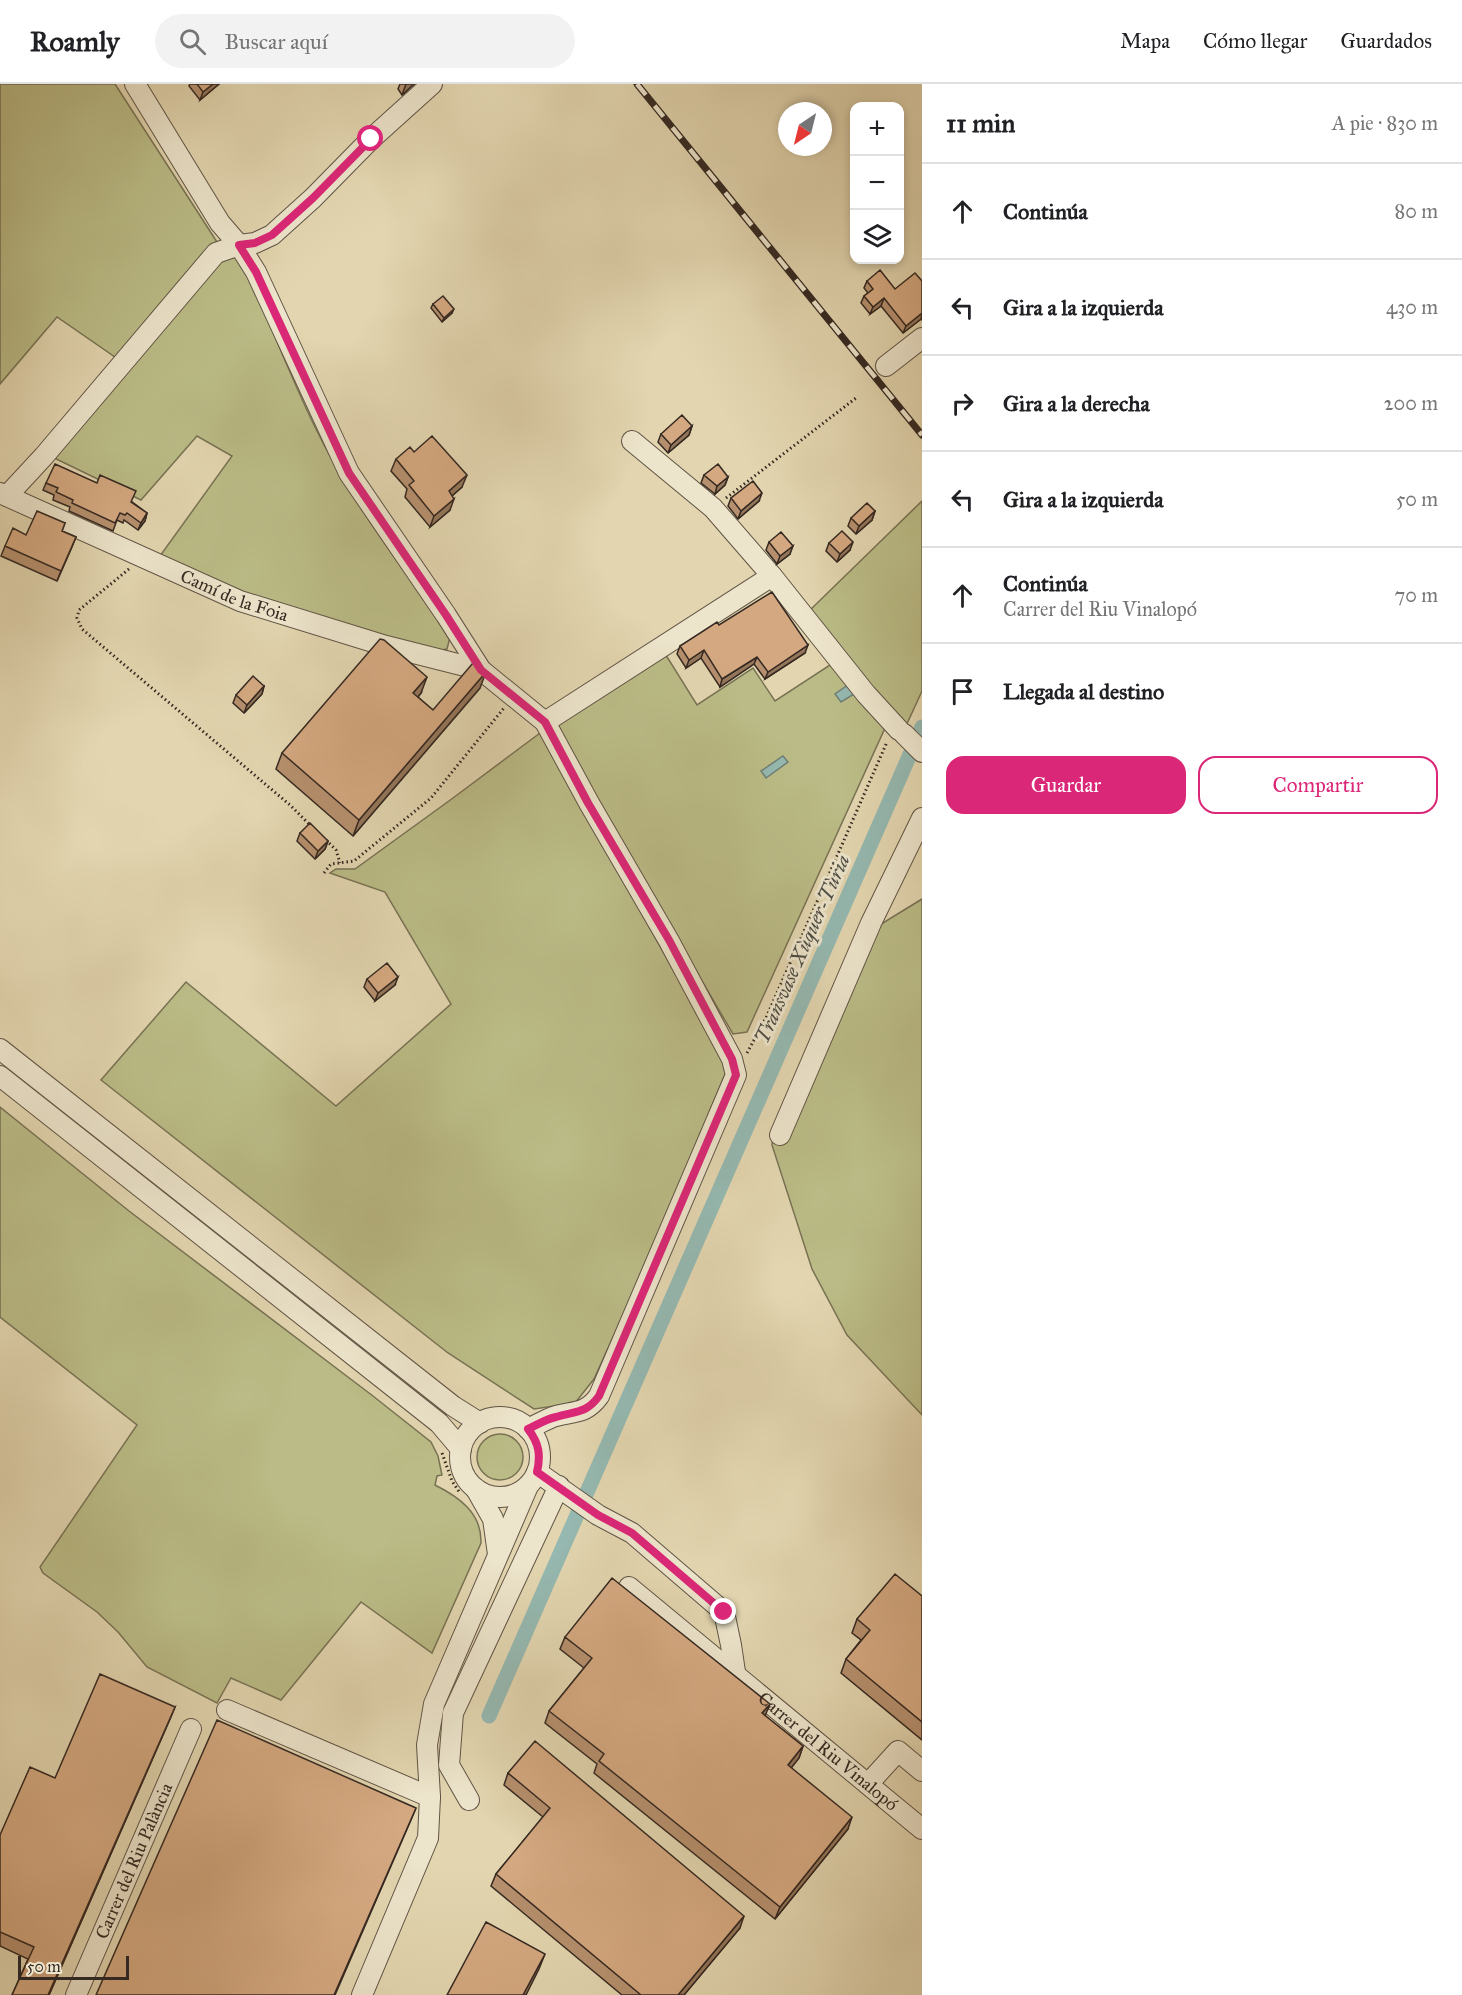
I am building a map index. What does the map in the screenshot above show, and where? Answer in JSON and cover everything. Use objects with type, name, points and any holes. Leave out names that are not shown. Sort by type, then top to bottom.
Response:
[{"type":"street","points":[[135,84],[220,223],[239,245],[256,272],[349,473],[481,670],[545,722],[588,803],[669,940],[732,1059],[736,1075],[599,1396],[591,1407],[576,1413],[554,1417],[528,1429]]},
{"type":"street","points":[[4,494],[75,421],[216,253],[239,245],[255,243],[272,235],[313,198],[371,139],[432,84]]},
{"type":"street","points":[[886,366],[922,338]]},
{"type":"street","points":[[632,441],[713,508],[772,576],[897,734],[922,752]]},
{"type":"street","name":"Camí de la Foia","points":[[4,494],[240,601],[386,646],[481,670]]},
{"type":"street","points":[[545,722],[772,576]]},
{"type":"street","points":[[780,1135],[871,923],[922,818]]},
{"type":"street","points":[[0,1049],[453,1406],[480,1422]]},
{"type":"street","points":[[0,1076],[439,1423],[451,1451],[460,1461],[471,1494],[493,1519],[498,1554]]},
{"type":"street","points":[[362,1995],[428,1838],[430,1797],[427,1745],[434,1704],[540,1460],[535,1438],[528,1429],[518,1421],[505,1417],[480,1422],[451,1451]]},
{"type":"street","points":[[533,1479],[562,1488],[598,1515],[632,1533],[724,1612],[735,1672]]},
{"type":"street","points":[[471,1494],[508,1496],[519,1492],[533,1479]]},
{"type":"street","points":[[469,1800],[449,1765],[453,1713],[562,1488]]},
{"type":"street","name":"Carrer del Riu Vinalopó","points":[[630,1587],[868,1784],[921,1825]]},
{"type":"street","points":[[227,1710],[430,1797]]},
{"type":"street","name":"Carrer del Riu Palància","points":[[76,1995],[191,1729]]},
{"type":"street","points":[[868,1784],[898,1751],[922,1771]]},
{"type":"path","points":[[713,508],[856,398]]},
{"type":"path","points":[[138,555],[134,565],[79,610],[77,618],[82,629],[313,827]]},
{"type":"path","points":[[324,873],[332,864],[354,861],[431,798],[513,696]]},
{"type":"path","points":[[736,1075],[766,1018],[897,734]]},
{"type":"path","points":[[321,835],[336,850],[340,863]]},
{"type":"path","points":[[451,1451],[452,1481],[459,1493],[471,1494]]},
{"type":"green space","points":[[0,84],[115,84],[217,242],[115,357],[57,317],[0,384]]},
{"type":"green space","points":[[232,255],[245,266],[296,386],[342,478],[374,528],[444,624],[450,637],[447,649],[436,651],[236,592],[160,556],[232,456],[197,436],[141,500],[50,456],[223,256]]},
{"type":"green space","points":[[922,501],[922,691],[906,726],[807,613]]},
{"type":"green space","points":[[664,652],[697,705],[753,668],[775,701],[833,663],[885,728],[747,1032],[733,1034],[552,725]]},
{"type":"green space","points":[[540,733],[728,1067],[638,1282],[594,1379],[575,1403],[534,1409],[448,1353],[101,1080],[186,982],[336,1106],[451,1004],[385,892],[330,873],[336,869],[355,869]]},
{"type":"green space","points":[[922,899],[922,1415],[847,1335],[812,1269],[772,1145],[773,1130],[873,929]]},
{"type":"green space","points":[[0,1107],[129,1211],[431,1442],[438,1456],[442,1475],[437,1476],[435,1485],[467,1507],[478,1523],[481,1543],[432,1653],[361,1602],[281,1700],[231,1678],[217,1703],[147,1667],[118,1632],[97,1612],[43,1573],[40,1567],[137,1425],[0,1317]]},
{"type":"green space","points":[[500,1434],[516,1441],[523,1457],[516,1473],[500,1480],[484,1473],[477,1457],[484,1441]]},
{"type":"water","points":[[848,685],[854,694],[841,702],[835,694]]},
{"type":"water","points":[[783,756],[788,762],[766,778],[761,771]]},
{"type":"building","points":[[197,84],[213,84],[203,92]]},
{"type":"building","points":[[880,270],[895,289],[915,273],[922,281],[922,313],[906,326],[884,298],[873,307],[864,296],[873,289],[867,281]]},
{"type":"building","points":[[443,296],[454,309],[444,318],[433,304]]},
{"type":"building","points":[[682,415],[692,426],[671,445],[661,434]]},
{"type":"building","points":[[432,436],[467,475],[449,491],[454,499],[434,516],[409,485],[414,481],[396,459],[410,447],[414,452]]},
{"type":"building","points":[[55,464],[97,483],[100,475],[136,491],[131,502],[147,513],[141,523],[127,513],[125,515],[120,513],[115,523],[72,503],[73,500],[56,492],[58,488],[46,483]]},
{"type":"building","points":[[718,464],[728,477],[717,486],[704,475]]},
{"type":"building","points":[[753,481],[762,493],[741,511],[731,498]]},
{"type":"building","points":[[867,503],[875,511],[859,526],[851,518]]},
{"type":"building","points":[[37,511],[65,523],[62,531],[76,537],[61,571],[5,546],[13,528],[26,535]]},
{"type":"building","points":[[842,531],[853,542],[840,554],[829,543]]},
{"type":"building","points":[[781,532],[793,546],[780,556],[769,542]]},
{"type":"building","points":[[772,592],[808,645],[768,672],[757,657],[722,679],[704,650],[689,660],[680,646],[717,622],[719,625]]},
{"type":"building","points":[[380,639],[427,677],[413,693],[433,710],[473,663],[486,672],[359,820],[282,753]]},
{"type":"building","points":[[253,676],[264,686],[247,705],[236,695]]},
{"type":"building","points":[[310,823],[328,841],[318,851],[300,833]]},
{"type":"building","points":[[387,963],[398,977],[378,993],[367,979]]},
{"type":"building","points":[[895,1574],[922,1596],[922,1722],[846,1659],[870,1630],[857,1619]]},
{"type":"building","points":[[612,1578],[770,1704],[762,1713],[803,1746],[788,1765],[852,1817],[780,1907],[599,1761],[604,1754],[549,1711],[592,1658],[565,1637]]},
{"type":"building","points":[[100,1674],[175,1707],[48,1995],[12,1995],[34,1947],[0,1932],[0,1835],[30,1767],[55,1778]]},
{"type":"building","points":[[217,1720],[416,1808],[334,1995],[96,1995]]},
{"type":"building","points":[[535,1741],[744,1916],[678,1995],[641,1995],[496,1874],[550,1808],[508,1773]]},
{"type":"building","points":[[486,1922],[545,1954],[523,1995],[447,1995]]},
{"type":"waterway","name":"Transvase Xùquer-Tùria","points":[[489,1716],[922,727]]},
{"type":"railway","points":[[637,84],[922,435]]},
{"type":"route","points":[[371,139],[313,198],[272,235],[255,243],[239,245],[256,272],[349,473],[481,670],[545,722],[588,803],[669,940],[732,1059],[736,1075],[599,1396],[591,1407],[576,1413],[554,1417],[528,1429],[539,1449],[540,1460],[537,1472],[598,1515],[632,1533],[724,1612]]}]
